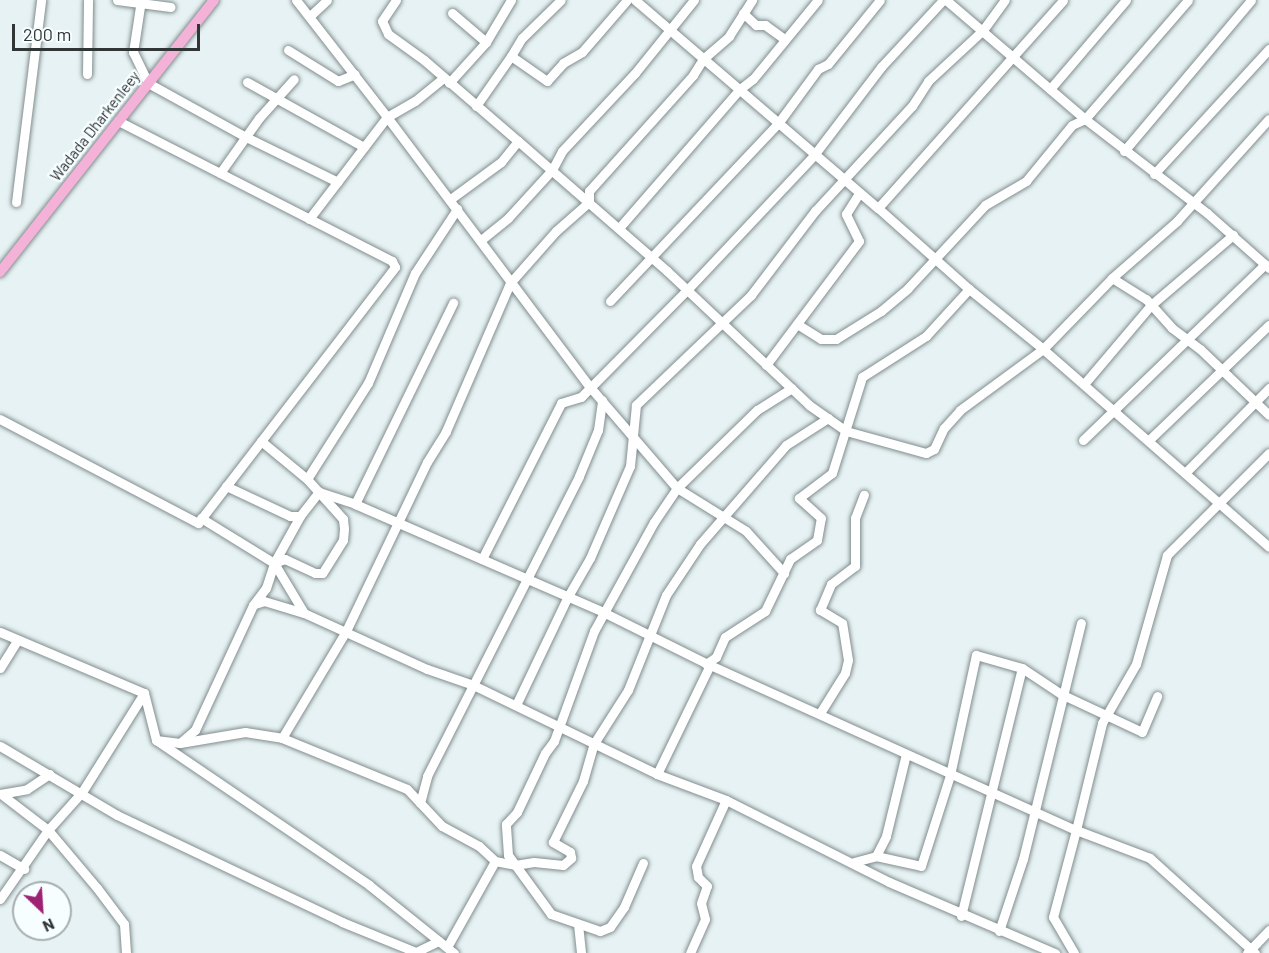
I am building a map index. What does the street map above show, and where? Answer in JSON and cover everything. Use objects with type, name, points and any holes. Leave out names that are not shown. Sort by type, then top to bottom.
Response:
[{"type":"main road","name":"Wadada Dharkenleey","points":[[0,272],[214,0]]},
{"type":"street","points":[[16,202],[41,0]]},
{"type":"street","points":[[87,74],[88,0]]},
{"type":"street","points":[[117,0],[171,7]]},
{"type":"street","points":[[296,0],[482,240],[510,283],[590,387],[677,488],[725,518],[763,546],[784,573]]},
{"type":"street","points":[[310,16],[327,0]]},
{"type":"street","points":[[396,0],[382,26],[653,258],[792,388],[846,431],[926,453],[934,449],[944,428],[960,410],[1042,349],[1191,203],[1269,119]]},
{"type":"street","points":[[309,219],[387,117],[446,80],[486,42],[511,0]]},
{"type":"street","points":[[476,106],[522,39],[561,0]]},
{"type":"street","points":[[511,56],[547,81],[563,63],[582,52],[627,0]]},
{"type":"street","points":[[635,0],[1149,440],[1269,547]]},
{"type":"street","points":[[482,240],[508,219],[552,170],[562,151],[694,0]]},
{"type":"street","points":[[282,738],[346,631],[446,431],[510,283],[556,231],[589,202],[589,191],[693,75],[703,58],[729,36],[752,0]]},
{"type":"street","points":[[619,228],[740,89],[753,79],[783,38],[818,0]]},
{"type":"street","points":[[610,301],[779,122],[818,69],[828,64],[880,0]]},
{"type":"street","points":[[482,559],[561,403],[581,397],[687,290],[814,155],[881,67],[945,0],[1085,119],[1233,235],[1267,266],[1187,339],[1083,440]]},
{"type":"street","points":[[516,705],[567,598],[590,558],[630,466],[632,435],[640,398],[751,295],[771,265],[912,106],[928,81],[983,30],[1005,0]]},
{"type":"street","points":[[878,208],[1014,58],[1063,0]]},
{"type":"street","points":[[1050,89],[1126,0]]},
{"type":"street","points":[[797,324],[821,339],[836,339],[881,311],[908,288],[935,256],[985,205],[1026,181],[1072,125],[1085,119],[1188,0]]},
{"type":"street","points":[[1124,151],[1251,0]]},
{"type":"street","points":[[141,2],[134,52],[148,82],[246,137],[338,182]]},
{"type":"street","points":[[743,12],[756,25],[765,25],[783,38]]},
{"type":"street","points":[[453,13],[486,42]]},
{"type":"street","points":[[1154,174],[1269,49]]},
{"type":"street","points":[[288,50],[338,81],[355,74]]},
{"type":"street","points":[[220,173],[246,137],[294,79]]},
{"type":"street","points":[[247,82],[364,147]]},
{"type":"street","points":[[0,419],[193,522],[201,518],[395,267],[392,261],[118,121]]},
{"type":"street","points":[[449,200],[501,162],[518,141]]},
{"type":"street","points":[[766,365],[859,241],[846,214],[859,193]]},
{"type":"street","points":[[308,479],[358,400],[405,302],[415,273],[456,208]]},
{"type":"street","points":[[1084,384],[1151,305],[1233,235]]},
{"type":"street","points":[[1112,278],[1151,305],[1269,415]]},
{"type":"street","points":[[657,774],[708,665],[716,657],[725,637],[765,611],[798,550],[817,540],[821,518],[799,498],[832,473],[862,377],[926,336],[969,288]]},
{"type":"street","points":[[355,504],[453,303]]},
{"type":"street","points":[[1149,440],[1269,325]]},
{"type":"street","points":[[643,864],[610,927],[600,931],[550,914],[507,851],[506,824],[517,813],[559,728],[585,650],[603,612],[677,488],[757,410],[792,388]]},
{"type":"street","points":[[1185,473],[1269,388]]},
{"type":"street","points":[[420,803],[427,776],[579,476],[598,430],[602,400]]},
{"type":"street","points":[[156,740],[180,743],[245,732],[282,738],[407,789],[442,826],[479,846],[495,861],[515,865],[534,862],[563,865],[571,858],[567,848],[554,842],[583,781],[593,745],[628,690],[666,595],[700,544],[725,518],[786,445],[828,418]]},
{"type":"street","points":[[261,441],[308,479],[343,519],[343,540],[322,573],[315,573],[285,559],[274,563]]},
{"type":"street","points":[[1074,953],[1053,917],[1108,713],[1136,664],[1167,555],[1269,453]]},
{"type":"street","points":[[226,486],[280,513],[300,516]]},
{"type":"street","points":[[320,492],[399,522],[526,580],[603,612],[708,665],[820,713],[992,794],[1076,830],[1150,858],[1251,952],[1269,930]]},
{"type":"street","points":[[180,743],[195,730],[253,605],[266,588],[274,563],[300,516],[320,492]]},
{"type":"street","points":[[820,713],[845,673],[848,660],[842,623],[820,610],[831,584],[855,566],[855,518],[864,495]]},
{"type":"street","points":[[201,518],[274,563],[304,613]]},
{"type":"street","points":[[253,605],[264,601],[304,613],[427,669],[473,685],[593,745],[657,774],[726,800],[961,916],[999,931],[1037,950],[1055,953]]},
{"type":"street","points":[[999,931],[1023,859],[1061,694],[1081,623]]},
{"type":"street","points":[[0,632],[144,693]]},
{"type":"street","points":[[0,668],[17,641]]},
{"type":"street","points":[[854,862],[876,856],[921,866],[950,775],[975,655],[1022,668],[1061,694],[1108,713],[1142,732],[1157,696]]},
{"type":"street","points":[[961,916],[1022,668]]},
{"type":"street","points":[[144,693],[156,740],[360,879],[446,947]]},
{"type":"street","points":[[0,899],[24,869],[48,830],[82,792],[144,693]]},
{"type":"street","points":[[0,746],[82,792],[117,815],[342,922],[416,952],[446,947]]},
{"type":"street","points":[[876,856],[886,836],[906,754]]},
{"type":"street","points":[[1,794],[27,789],[48,774]]},
{"type":"street","points":[[1,794],[48,830],[121,919],[126,953]]},
{"type":"street","points":[[690,953],[705,919],[701,903],[707,886],[698,877],[696,866],[726,800]]},
{"type":"street","points":[[0,855],[24,869]]},
{"type":"street","points":[[446,947],[495,861]]},
{"type":"street","points":[[578,924],[581,953]]}]
